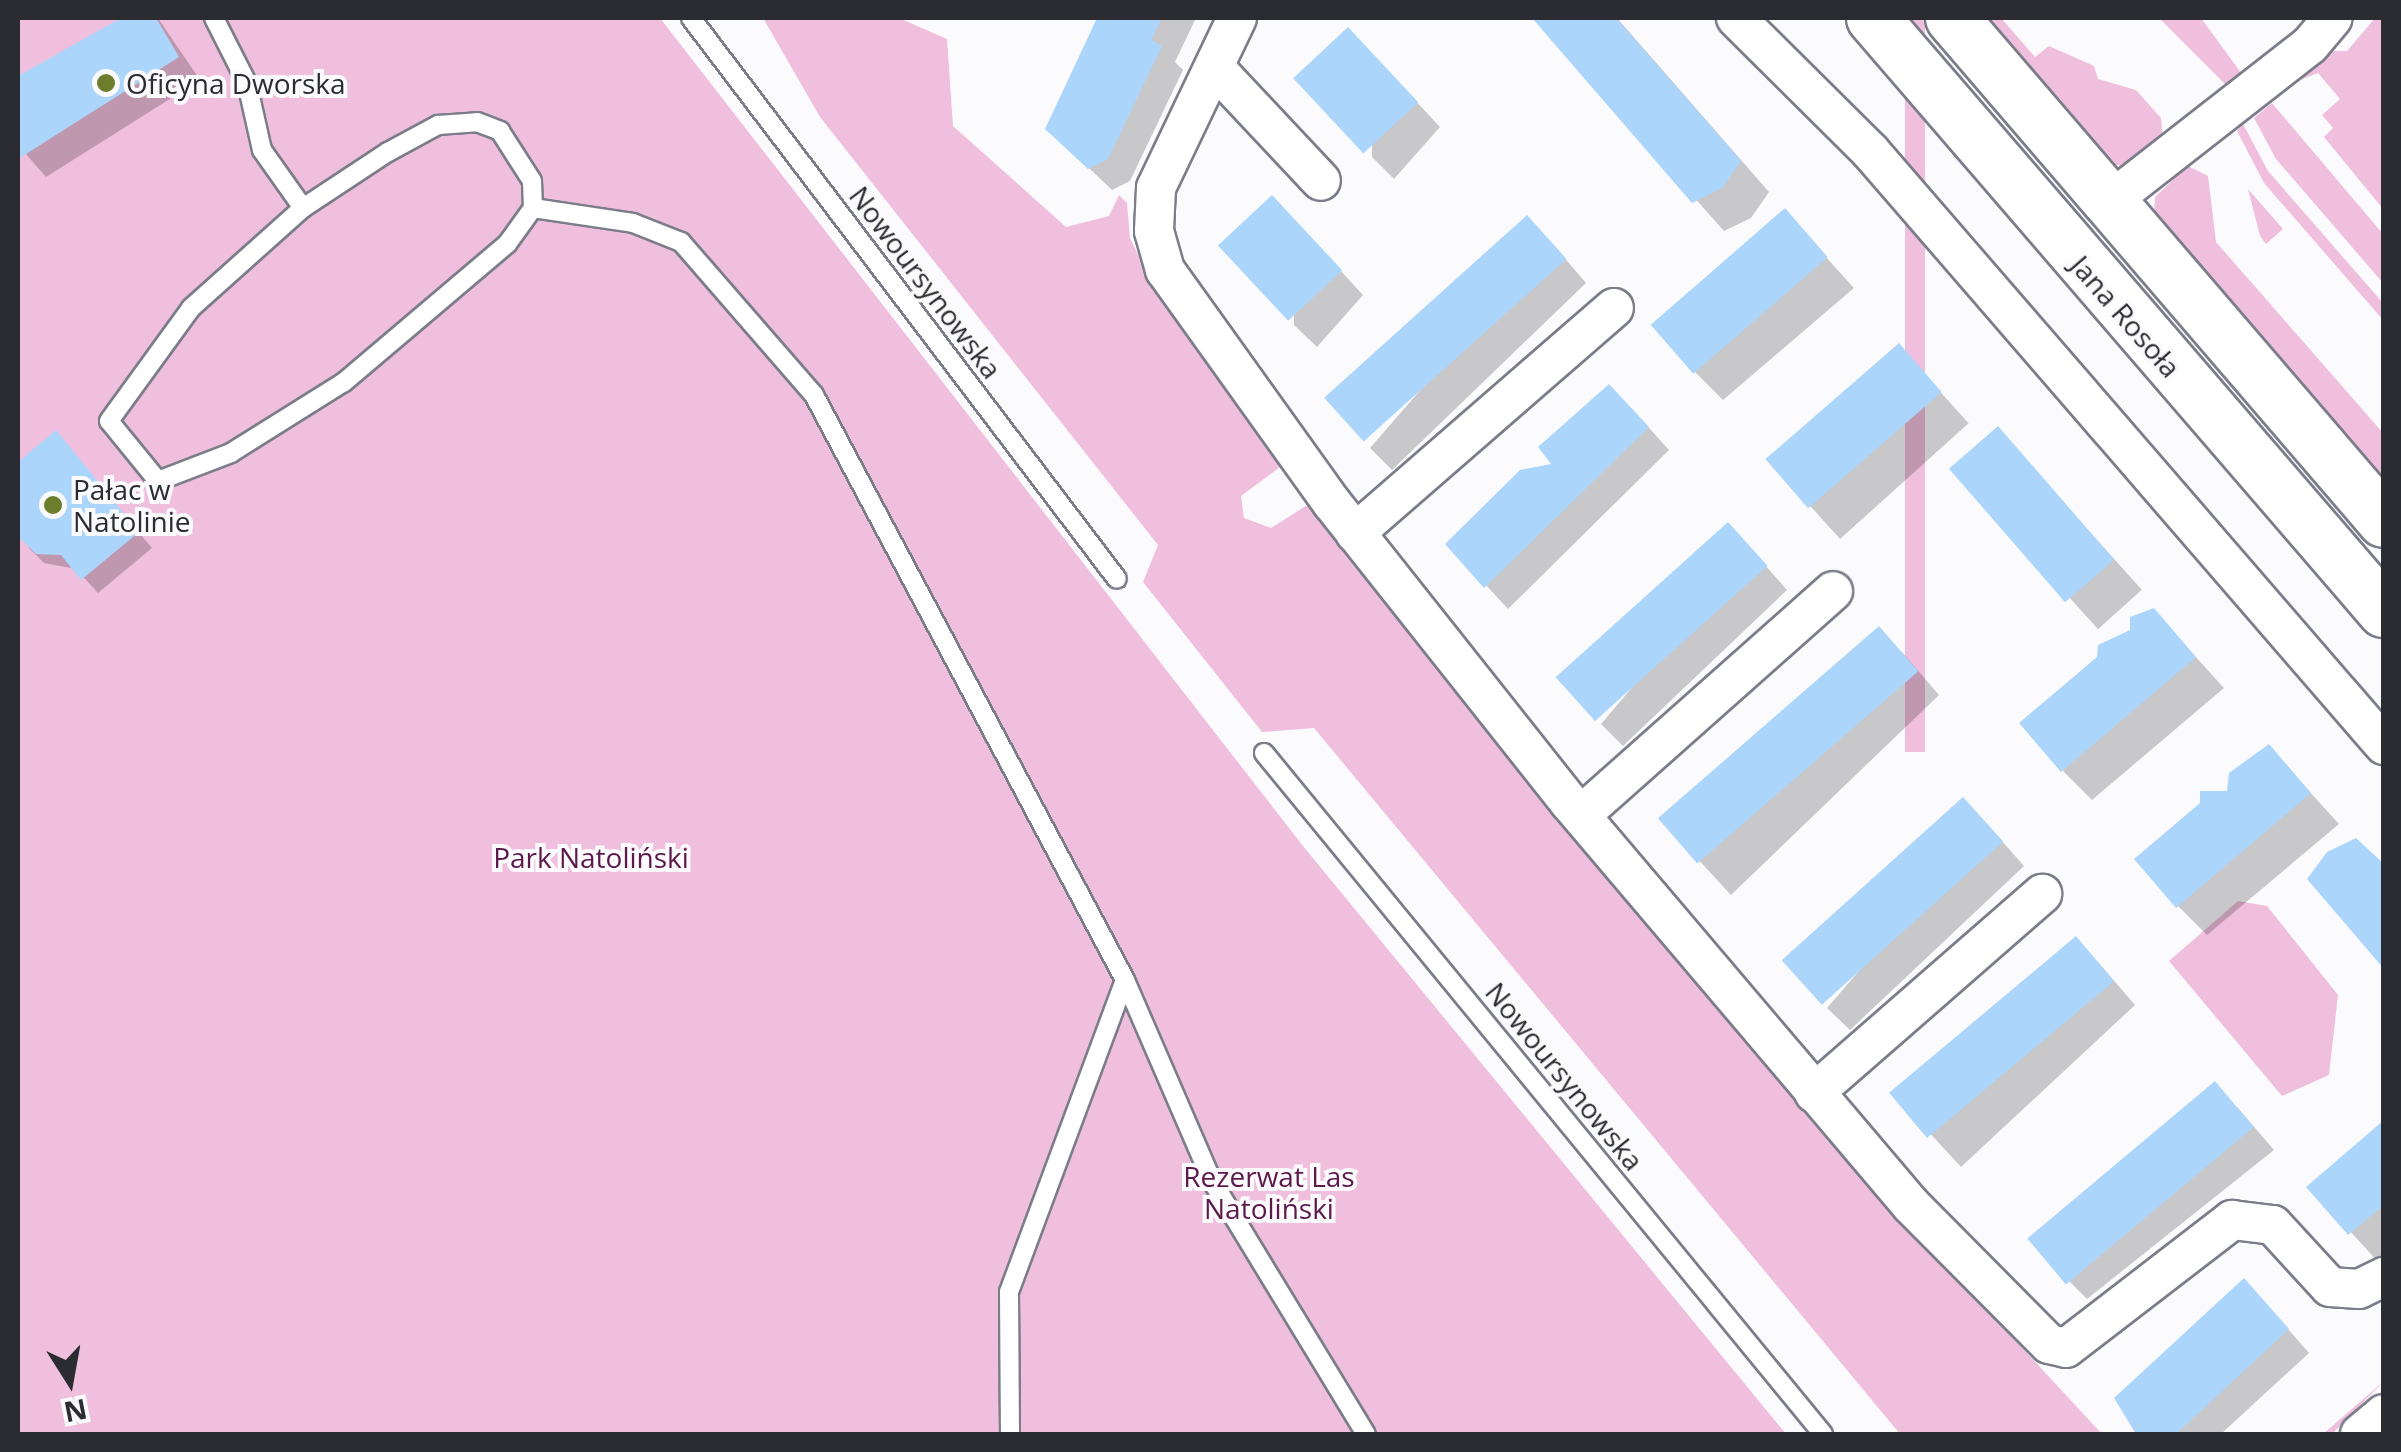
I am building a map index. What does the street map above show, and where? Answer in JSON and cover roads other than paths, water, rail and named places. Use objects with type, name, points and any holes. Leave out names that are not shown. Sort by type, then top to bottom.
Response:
[{"type":"street","points":[[1237,18],[1156,188],[1154,231],[1165,270],[1355,532],[1582,815],[1814,1094],[2049,1344],[2084,1342],[2232,1220],[2273,1226],[2330,1287],[2359,1289],[2384,1277]]},
{"type":"street","points":[[1736,18],[1870,151],[2384,745]]},
{"type":"street","name":"Jana Rosoła","points":[[1874,18],[2384,611]]},
{"type":"street","points":[[1952,18],[2384,520]]},
{"type":"street","points":[[2109,202],[2333,18]]},
{"type":"street","points":[[1214,67],[1321,181]]},
{"type":"street","points":[[1355,532],[1614,308]]},
{"type":"street","points":[[1582,815],[1833,591]]},
{"type":"street","points":[[1814,1094],[2042,894]]},
{"type":"street","points":[[2360,1434],[2384,1414]]},
{"type":"lane","points":[[214,18],[248,83],[262,150],[303,208]]},
{"type":"lane","name":"Nowoursynowska","points":[[691,18],[1117,580]]},
{"type":"lane","points":[[476,122],[523,156],[533,208],[470,280],[344,382],[231,453],[158,481],[108,421],[190,308],[303,208],[438,126],[476,122]]},
{"type":"lane","points":[[533,208],[633,223],[681,242],[814,396],[1125,980],[1212,1181],[1366,1434]]},
{"type":"lane","name":"Nowoursynowska","points":[[1264,753],[1823,1434]]},
{"type":"lane","points":[[1010,1434],[1009,1292],[1125,980]]},
{"type":"place","name":"Oficyna Dworska","points":[[106,83]]},
{"type":"place","name":"Pałac w Natolinie","points":[[53,505]]},
{"type":"park label","name":"Park Natoliński","points":[[591,857]]},
{"type":"park label","name":"Rezerwat Las Natoliński","points":[[1269,1192]]}]
